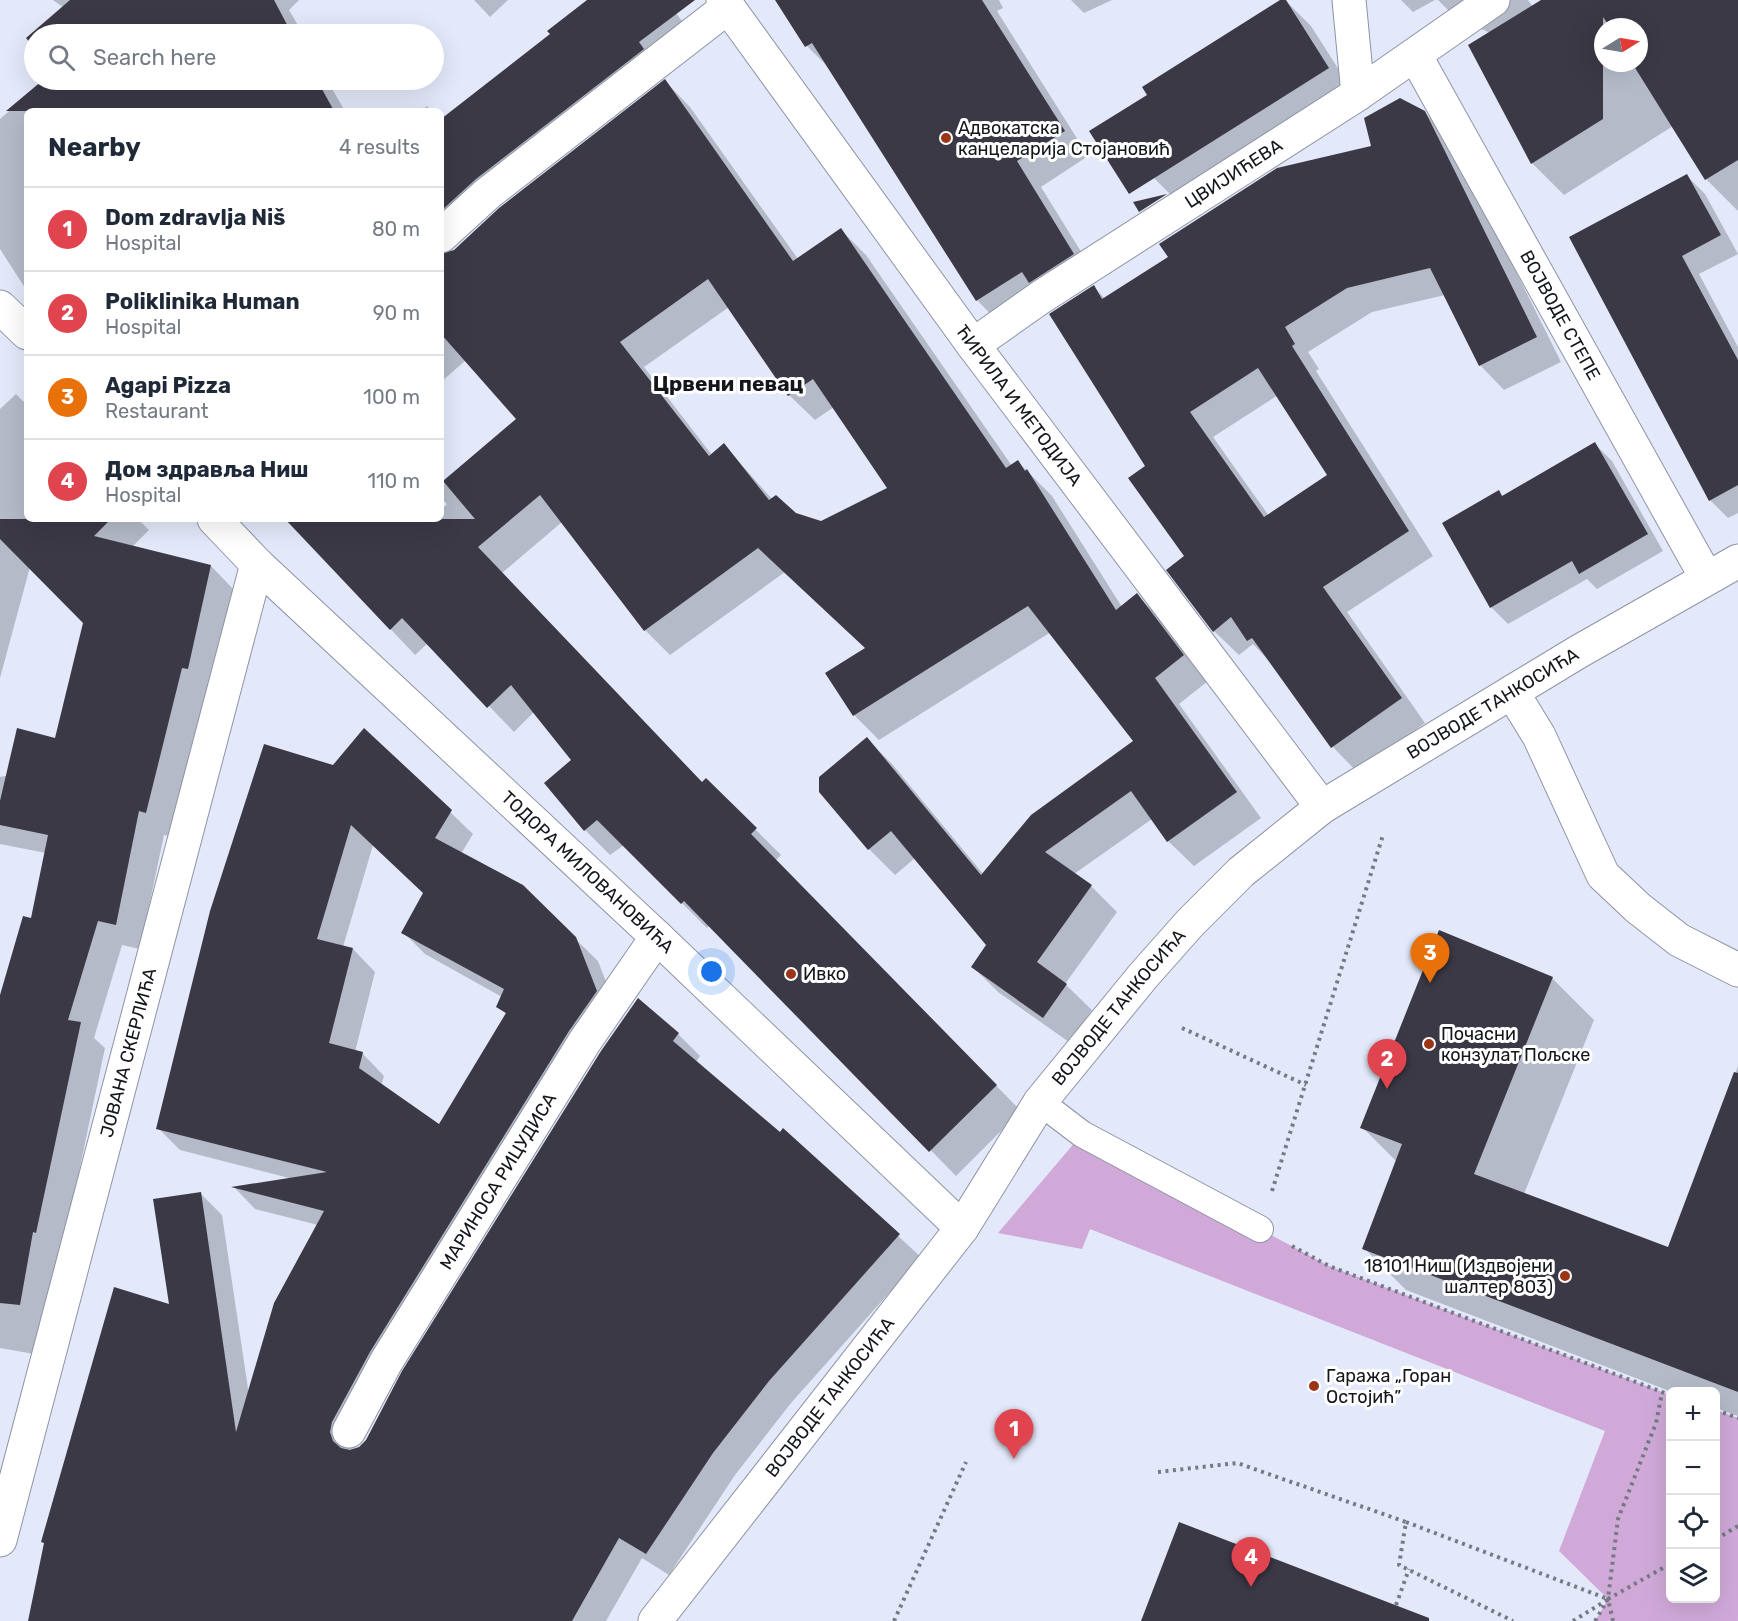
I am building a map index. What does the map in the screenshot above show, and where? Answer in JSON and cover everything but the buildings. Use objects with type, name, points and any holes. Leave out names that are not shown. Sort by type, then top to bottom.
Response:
[{"type":"street","points":[[1349,0],[1358,94]]},
{"type":"street","name":"ЦВИЈИЋЕВА","points":[[973,345],[1041,297],[1358,94],[1493,0]]},
{"type":"street","points":[[444,233],[488,194],[726,3]]},
{"type":"street","name":"ЋИРИЛА И МЕТОДИЈА","points":[[726,3],[973,345],[1322,807]]},
{"type":"street","name":"ВОЈВОДЕ СТЕПЕ","points":[[1415,55],[1706,578]]},
{"type":"street","points":[[0,307],[24,330]]},
{"type":"street","name":"ТОДОРА МИЛОВАНОВИЋА","points":[[217,522],[257,564],[657,937],[962,1228]]},
{"type":"street","name":"ВОЈВОДЕ ТАНКОСИЋА","points":[[655,1621],[962,1228],[1040,1102],[1191,923],[1241,872],[1322,807],[1512,692],[1738,561]]},
{"type":"street","name":"ЈОВАНА СКЕРЛИЋА","points":[[0,1540],[257,564]]},
{"type":"street","points":[[1512,692],[1539,736],[1604,875],[1638,908],[1679,940],[1738,970]]},
{"type":"street","name":"МАРИНОСА РИЦУДИСА","points":[[349,1431],[386,1362],[578,1051],[657,937]]},
{"type":"lane","points":[[1040,1102],[1082,1134],[1260,1229]]},
{"type":"path","points":[[1383,836],[1260,1229],[1329,1266],[1666,1394]]},
{"type":"path","points":[[1182,1028],[1306,1085]]},
{"type":"path","points":[[1613,1621],[1608,1599],[1618,1519],[1656,1424],[1662,1393]]},
{"type":"path","points":[[1720,1411],[1738,1418]]},
{"type":"path","points":[[894,1621],[966,1462]]},
{"type":"path","points":[[1158,1472],[1237,1463],[1406,1522],[1608,1599]]},
{"type":"path","points":[[1406,1522],[1400,1565],[1513,1621]]},
{"type":"path","points":[[1720,1537],[1738,1526]]},
{"type":"path","points":[[1573,1621],[1666,1567]]},
{"type":"path","points":[[1395,1605],[1409,1569]]},
{"type":"path","points":[[1595,1621],[1608,1599]]},
{"type":"shaded area","points":[[1082,1134],[1329,1266],[1666,1393],[1666,1603],[1720,1603],[1720,1411],[1738,1418],[1738,1621],[1595,1621],[1608,1599],[1559,1551],[1605,1431],[1090,1229],[1082,1249],[998,1233]]},
{"type":"place","name":"Адвокатска канцеларија Стојановић","points":[[946,138]]},
{"type":"place","name":"Ивко","points":[[791,974]]},
{"type":"place","name":"Agapi Pizza","points":[[1430,983]]},
{"type":"place","name":"Почасни конзулат Пољске","points":[[1429,1044]]},
{"type":"place","name":"Poliklinika Human","points":[[1387,1089]]},
{"type":"place","name":"18101 Ниш (Издвојени шалтер 803)","points":[[1565,1276]]},
{"type":"place","name":"Гаража „Горан Остојић”","points":[[1314,1386]]},
{"type":"place","name":"Dom zdravlja Niš","points":[[1014,1459]]},
{"type":"place","name":"Дом здравља Ниш","points":[[1251,1587]]},
{"type":"district","name":"Црвени певац","points":[[728,384]]}]
